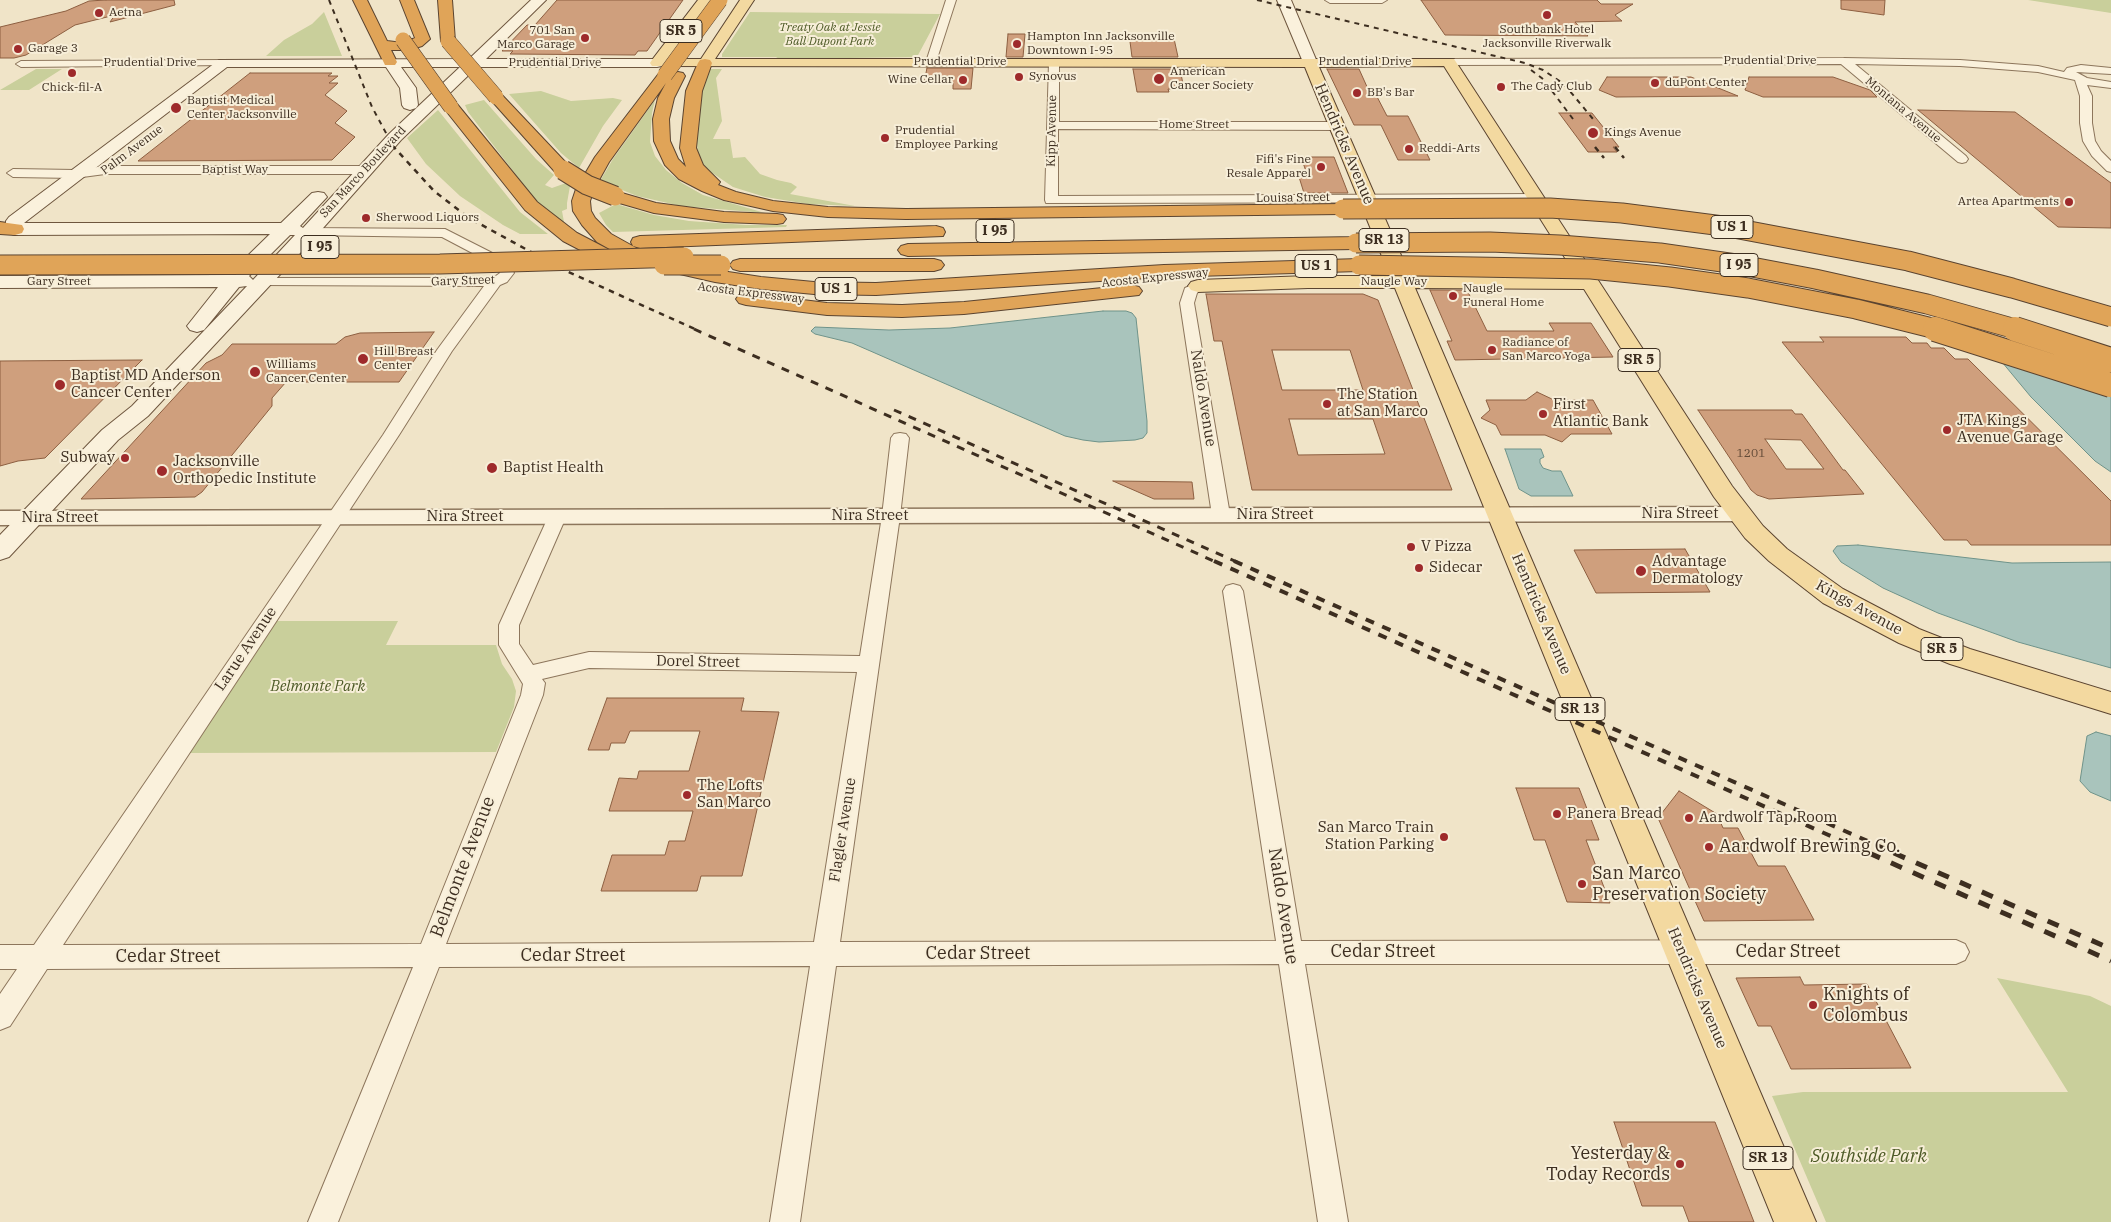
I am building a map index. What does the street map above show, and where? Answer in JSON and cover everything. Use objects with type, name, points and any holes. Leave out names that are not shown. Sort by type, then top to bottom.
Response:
[{"type":"highway","points":[[360,0],[390,63]]},
{"type":"highway","points":[[381,45],[404,47],[418,43],[423,39],[408,0]]},
{"type":"highway","points":[[445,0],[448,40]]},
{"type":"highway","name":"US 1","points":[[720,0],[597,167],[581,201],[585,216],[592,227],[604,238],[620,248],[656,261],[703,274],[774,284],[839,289],[904,288],[1138,273],[1273,267],[1359,265],[1592,269],[1670,276],[1739,286],[1848,307],[1935,329],[2111,385]]},
{"type":"highway","name":"US 1","points":[[732,0],[667,71],[666,98],[661,119],[662,141],[668,156],[685,175],[700,184],[724,194],[750,201],[812,211],[1350,225],[1550,208],[1622,213],[1696,222],[1808,240],[1899,259],[2020,290],[2111,317]]},
{"type":"highway","points":[[432,19],[496,97],[563,170],[586,185],[615,196],[664,210],[724,218],[779,219],[906,214]]},
{"type":"highway","name":"Acosta Expressway","points":[[398,32],[451,107],[520,194],[547,221],[570,237],[601,254],[647,273],[684,284],[792,299],[843,302],[895,301],[957,298],[1273,267]]},
{"type":"highway","points":[[705,63],[694,91],[689,136],[690,156],[695,167],[707,179],[726,191],[750,201]]},
{"type":"highway","name":"I 95","points":[[985,231],[1350,225],[1535,225],[1616,230],[1693,239],[1794,255],[1881,273],[1967,294],[2058,320]]},
{"type":"highway","name":"I 95","points":[[0,265],[520,263],[1047,246],[1350,225],[1490,242],[1560,244],[1651,252],[1815,279],[1917,302],[2020,330],[2111,360]]},
{"type":"highway","name":"I 95","points":[[0,248],[458,247],[956,232]]},
{"type":"highway","points":[[520,263],[720,265],[1126,262],[1359,265]]},
{"type":"highway","points":[[684,284],[748,299],[794,306],[890,311],[964,308],[1198,286]]},
{"type":"main road","name":"San Marco Boulevard","points":[[0,551],[110,435],[140,411],[264,281],[364,170],[525,0]]},
{"type":"main road","name":"San Marco Boulevard","points":[[110,435],[117,417],[217,303],[233,281],[410,105],[464,63],[539,0]]},
{"type":"main road","name":"SR 5","points":[[667,71],[670,46],[705,0]]},
{"type":"main road","name":"SR 5","points":[[705,63],[747,0]]},
{"type":"main road","points":[[1284,0],[1310,62]]},
{"type":"main road","points":[[693,17],[735,17]]},
{"type":"main road","points":[[670,46],[674,52],[687,54],[703,52],[715,47]]},
{"type":"main road","name":"Hendricks Avenue","points":[[1310,62],[1795,1222]]},
{"type":"main road","name":"SR 5","points":[[1395,62],[1441,72],[1464,86]]},
{"type":"main road","name":"Prudential Drive","points":[[224,63],[464,63],[667,71],[705,63],[1449,62]]},
{"type":"main road","name":"Kings Avenue","points":[[1449,62],[1739,514],[1754,532],[1811,581],[1859,611],[1909,636],[1960,657],[2111,703]]},
{"type":"main road","name":"Palm Avenue","points":[[5,232],[20,216],[224,63]]},
{"type":"main road","name":"Palm Avenue","points":[[5,232],[42,218],[244,63]]},
{"type":"main road","points":[[390,63],[408,88],[410,105]]},
{"type":"main road","points":[[162,127],[160,122],[162,118],[194,93],[197,88],[196,84]]},
{"type":"main road","points":[[225,228],[276,221],[312,203]]},
{"type":"main road","name":"Gary Street","points":[[5,232],[225,228],[285,229],[309,232]]},
{"type":"main road","name":"Gary Street","points":[[0,282],[264,281]]},
{"type":"main road","points":[[173,282],[207,289],[214,294],[217,303]]},
{"type":"main road","name":"Naugle Way","points":[[1198,286],[1287,282],[1590,283]]},
{"type":"street","points":[[931,62],[951,0]]},
{"type":"street","points":[[1330,0],[1382,0]]},
{"type":"street","name":"Prudential Drive","points":[[1449,62],[1844,61],[1960,63],[2079,73]]},
{"type":"street","name":"Montana Avenue","points":[[1844,61],[1962,159]]},
{"type":"street","points":[[2079,73],[2106,61]]},
{"type":"street","name":"Kipp Avenue","points":[[1051,200],[1054,62]]},
{"type":"street","name":"Prudential Drive","points":[[21,64],[224,63]]},
{"type":"street","points":[[2079,73],[2111,71]]},
{"type":"street","points":[[2079,73],[2111,85]]},
{"type":"street","points":[[2079,73],[2086,96],[2085,118],[2089,141],[2096,154],[2111,168]]},
{"type":"street","points":[[2086,96],[2096,89],[2111,85]]},
{"type":"street","name":"Home Street","points":[[1052,125],[1336,126]]},
{"type":"street","name":"Baptist Way","points":[[6,175],[81,170],[364,170]]},
{"type":"street","name":"Louisa Street","points":[[1051,200],[1536,198]]},
{"type":"street","name":"Gary Street","points":[[264,281],[495,282],[506,275],[507,270],[505,266],[448,233],[309,232]]},
{"type":"street","name":"Larue Avenue","points":[[0,1017],[391,434],[445,350],[495,282]]},
{"type":"street","name":"Naldo Avenue","points":[[1198,286],[1190,291],[1187,303],[1221,515]]},
{"type":"street","name":"Flagler Avenue","points":[[785,1222],[900,438]]},
{"type":"street","name":"Nira Street","points":[[0,518],[1739,514]]},
{"type":"street","name":"Belmonte Avenue","points":[[323,1222],[421,984],[438,928],[532,695],[534,684],[509,645],[510,625],[557,517]]},
{"type":"street","name":"Naldo Avenue","points":[[1233,591],[1333,1222]]},
{"type":"street","name":"Dorel Street","points":[[529,674],[589,660],[868,664]]},
{"type":"street","name":"Cedar Street","points":[[0,957],[429,957],[1290,952],[1956,952]]},
{"type":"green space","points":[[2028,0],[2111,0],[2111,13]]},
{"type":"green space","points":[[324,12],[342,56],[266,56],[284,40],[312,24]]},
{"type":"green space","name":"Treaty Oak at Jessie Ball Dupont Park","points":[[750,12],[940,14],[917,57],[779,59],[776,57],[722,57],[722,54]]},
{"type":"green space","points":[[36,69],[62,69],[29,90],[0,90]]},
{"type":"green space","points":[[710,69],[722,69],[716,78],[722,121],[713,139],[730,139],[733,158],[745,157],[760,174],[791,183],[797,187],[790,194],[855,206],[808,204],[765,197],[733,187],[708,170],[700,162],[698,156],[696,129],[705,77]]},
{"type":"green space","points":[[541,91],[571,101],[613,98],[622,100],[603,126],[579,168],[561,153],[509,94]]},
{"type":"green space","points":[[484,100],[536,159],[554,175],[545,185],[552,188],[566,183],[570,186],[567,209],[562,211],[564,222],[561,223],[536,201],[468,112],[465,105]]},
{"type":"green space","points":[[655,100],[650,142],[655,156],[666,170],[682,183],[703,195],[765,213],[681,206],[637,196],[600,181],[613,159]]},
{"type":"green space","points":[[438,110],[520,212],[548,234],[520,234],[503,225],[460,196],[426,164],[407,138]]},
{"type":"green space","points":[[616,204],[654,215],[689,221],[746,225],[787,225],[786,227],[613,232],[599,213]]},
{"type":"green space","name":"Belmonte Park","points":[[271,621],[398,621],[386,645],[496,645],[502,664],[512,679],[516,691],[514,707],[496,752],[184,753]]},
{"type":"green space","name":"Southside Park","points":[[1997,978],[2090,996],[2111,1006],[2111,1222],[1826,1222],[1772,1096],[1803,1092],[2068,1092]]},
{"type":"water","points":[[1103,311],[1126,311],[1132,313],[1136,318],[1147,421],[1147,433],[1143,438],[1099,442],[1065,436],[852,343],[815,334],[811,331],[815,327],[889,330],[950,328]]},
{"type":"water","points":[[1997,356],[2111,384],[2111,472],[2095,461],[2031,397]]},
{"type":"water","points":[[1505,449],[1541,449],[1544,457],[1540,459],[1540,463],[1543,468],[1561,471],[1573,496],[1531,496],[1519,489]]},
{"type":"water","points":[[1858,545],[2012,563],[2111,562],[2111,668],[2018,642],[1938,613],[1883,588],[1841,562],[1833,551],[1837,546]]},
{"type":"water","points":[[2096,732],[2111,736],[2111,801],[2090,792],[2080,781],[2087,736]]},
{"type":"building","name":"Aetna","points":[[174,0],[175,5],[110,22],[115,15],[75,25],[26,55],[14,58],[0,58],[0,27],[66,11],[89,1]]},
{"type":"building","name":"701 San Marco Garage","points":[[557,0],[683,0],[647,51],[638,51],[635,55],[510,54],[513,51],[502,51],[527,25],[535,25]]},
{"type":"building","name":"Southbank Hotel Jacksonville Riverwalk","points":[[1421,0],[1597,0],[1601,4],[1633,4],[1615,15],[1622,21],[1575,22],[1588,36],[1445,35]]},
{"type":"building","points":[[1841,0],[1885,0],[1884,15],[1841,9]]},
{"type":"building","points":[[1008,34],[1025,34],[1023,57],[1006,57]]},
{"type":"building","points":[[1129,34],[1173,34],[1178,57],[1132,57]]},
{"type":"building","points":[[927,68],[973,68],[971,89],[953,89],[953,83],[924,83]]},
{"type":"building","name":"American Cancer Society","points":[[1133,69],[1180,69],[1184,89],[1168,89],[1169,92],[1137,92]]},
{"type":"building","points":[[1327,69],[1359,69],[1368,89],[1373,89],[1387,116],[1408,116],[1430,160],[1398,160],[1381,125],[1354,125]]},
{"type":"building","points":[[250,73],[332,73],[328,76],[338,76],[329,83],[338,83],[325,95],[347,111],[335,123],[355,137],[332,160],[138,161]]},
{"type":"building","name":"duPont Center","points":[[1607,77],[1691,77],[1738,96],[1616,97],[1599,90]]},
{"type":"building","name":"duPont Center","points":[[1749,77],[1833,77],[1870,90],[1877,97],[1763,97],[1745,90]]},
{"type":"building","name":"Artea Apartments","points":[[1918,110],[2015,112],[2111,183],[2111,228],[2058,227]]},
{"type":"building","name":"Kings Avenue","points":[[1559,113],[1592,113],[1619,147],[1613,147],[1617,152],[1588,152]]},
{"type":"building","points":[[1301,157],[1334,157],[1348,193],[1304,193],[1299,177],[1308,177]]},
{"type":"building","points":[[1430,290],[1467,290],[1487,331],[1554,331],[1549,323],[1591,323],[1613,357],[1455,360],[1447,341],[1452,341]]},
{"type":"building","name":"The Station at San Marco","points":[[1206,294],[1363,294],[1378,300],[1452,490],[1252,490],[1222,341],[1214,341]],"holes":[[[1272,350],[1350,350],[1363,390],[1282,390]],[[1289,419],[1373,419],[1385,454],[1298,455]]]},
{"type":"building","points":[[434,332],[399,382],[286,382],[272,398],[272,406],[202,492],[195,497],[81,499],[206,363],[222,355],[232,344],[336,344],[345,337],[360,333]]},
{"type":"building","name":"JTA Kings Avenue Garage","points":[[1820,337],[1906,337],[1912,343],[1927,343],[1931,348],[1944,348],[1955,359],[1968,359],[2111,501],[2111,545],[1971,545],[1967,540],[1944,540],[1782,342],[1824,342]]},
{"type":"building","name":"Baptist MD Anderson Cancer Center","points":[[142,360],[45,458],[18,461],[0,466],[0,361]]},
{"type":"building","name":"First Atlantic Bank","points":[[1537,392],[1554,400],[1593,400],[1612,434],[1571,434],[1562,442],[1545,435],[1501,435],[1496,425],[1481,418],[1490,410],[1486,400],[1526,400]]},
{"type":"building","points":[[1698,410],[1792,410],[1795,414],[1802,414],[1843,470],[1845,470],[1864,494],[1769,499],[1757,495],[1751,490]],"holes":[[[1765,439],[1801,440],[1824,469],[1786,469]]]},
{"type":"building","points":[[1113,481],[1192,482],[1194,499],[1154,499]]},
{"type":"building","name":"Advantage Dermatology","points":[[1685,549],[1710,592],[1596,593],[1574,550]]},
{"type":"building","name":"The Lofts San Marco","points":[[607,698],[744,698],[741,711],[779,712],[742,876],[701,876],[697,891],[601,891],[612,855],[665,855],[669,841],[685,841],[693,811],[609,811],[619,778],[637,779],[639,771],[689,771],[700,731],[630,731],[625,743],[611,743],[609,750],[588,750]]},
{"type":"building","points":[[1516,788],[1579,788],[1599,840],[1586,840],[1610,903],[1567,902],[1545,840],[1534,840]]},
{"type":"building","name":"Aardwolf Brewing Co.","points":[[1679,791],[1717,814],[1723,828],[1738,828],[1758,866],[1785,866],[1814,920],[1704,921],[1658,818]]},
{"type":"building","name":"Knights of Colombus","points":[[1800,977],[1804,985],[1867,984],[1911,1068],[1791,1069],[1771,1026],[1758,1026],[1736,978]]},
{"type":"building","name":"Yesterday & Today Records","points":[[1614,1122],[1715,1122],[1754,1222],[1689,1222],[1683,1206],[1642,1206]]},
{"type":"railway","points":[[329,0],[372,107],[393,146]]},
{"type":"railway","points":[[1257,0],[1525,63],[1543,70],[1564,84],[1593,119]]},
{"type":"railway","points":[[1531,70],[1543,79],[1573,119]]},
{"type":"railway","points":[[392,145],[434,191],[469,218],[564,270],[697,330]]},
{"type":"railway","points":[[1595,147],[1604,158]]},
{"type":"railway","points":[[1615,147],[1624,158]]},
{"type":"railway","points":[[694,329],[1216,562]]},
{"type":"railway","points":[[894,410],[1237,562]]},
{"type":"railway","points":[[1214,561],[1871,854]]},
{"type":"railway","points":[[1234,561],[1897,854]]},
{"type":"railway","points":[[1869,853],[2111,961]]},
{"type":"railway","points":[[1894,853],[2111,949]]},
{"type":"place","name":"Aetna","points":[[99,13]]},
{"type":"place","name":"Southbank Hotel Jacksonville Riverwalk","points":[[1547,15]]},
{"type":"place","name":"701 San Marco Garage","points":[[585,38]]},
{"type":"place","name":"Hampton Inn Jacksonville Downtown I-95","points":[[1017,44]]},
{"type":"place","name":"Garage 3","points":[[18,49]]},
{"type":"place","name":"Chick-fil-A","points":[[72,73]]},
{"type":"place","name":"Synovus","points":[[1019,77]]},
{"type":"place","name":"American Cancer Society","points":[[1159,79]]},
{"type":"place","name":"Wine Cellar","points":[[963,80]]},
{"type":"place","name":"duPont Center","points":[[1655,83]]},
{"type":"place","name":"The Cady Club","points":[[1501,87]]},
{"type":"place","name":"BB's Bar","points":[[1357,93]]},
{"type":"place","name":"Baptist Medical Center Jacksonville","points":[[176,108]]},
{"type":"place","name":"Kings Avenue","points":[[1593,133]]},
{"type":"place","name":"Prudential Employee Parking","points":[[885,138]]},
{"type":"place","name":"Reddi-Arts","points":[[1409,149]]},
{"type":"place","name":"Fifi's Fine Resale Apparel","points":[[1321,167]]},
{"type":"place","name":"Artea Apartments","points":[[2069,202]]},
{"type":"place","name":"Sherwood Liquors","points":[[366,218]]},
{"type":"place","name":"Naugle Funeral Home","points":[[1453,296]]},
{"type":"place","name":"Radiance of San Marco Yoga","points":[[1492,350]]},
{"type":"place","name":"Hill Breast Center","points":[[363,359]]},
{"type":"place","name":"Williams Cancer Center","points":[[255,372]]},
{"type":"place","name":"Baptist MD Anderson Cancer Center","points":[[60,385]]},
{"type":"place","name":"The Station at San Marco","points":[[1327,404]]},
{"type":"place","name":"First Atlantic Bank","points":[[1543,414]]},
{"type":"place","name":"JTA Kings Avenue Garage","points":[[1947,430]]},
{"type":"place","name":"Subway","points":[[125,458]]},
{"type":"place","name":"Baptist Health","points":[[492,468]]},
{"type":"place","name":"Jacksonville Orthopedic Institute","points":[[162,471]]},
{"type":"place","name":"V Pizza","points":[[1411,547]]},
{"type":"place","name":"Sidecar","points":[[1419,568]]},
{"type":"place","name":"Advantage Dermatology","points":[[1641,571]]},
{"type":"place","name":"The Lofts San Marco","points":[[687,795]]},
{"type":"place","name":"Panera Bread","points":[[1557,814]]},
{"type":"place","name":"Aardwolf Tap Room","points":[[1689,818]]},
{"type":"place","name":"San Marco Train Station Parking","points":[[1444,837]]},
{"type":"place","name":"Aardwolf Brewing Co.","points":[[1709,847]]},
{"type":"place","name":"San Marco Preservation Society","points":[[1582,884]]},
{"type":"place","name":"Knights of Colombus","points":[[1813,1005]]},
{"type":"place","name":"Yesterday & Today Records","points":[[1680,1164]]}]
